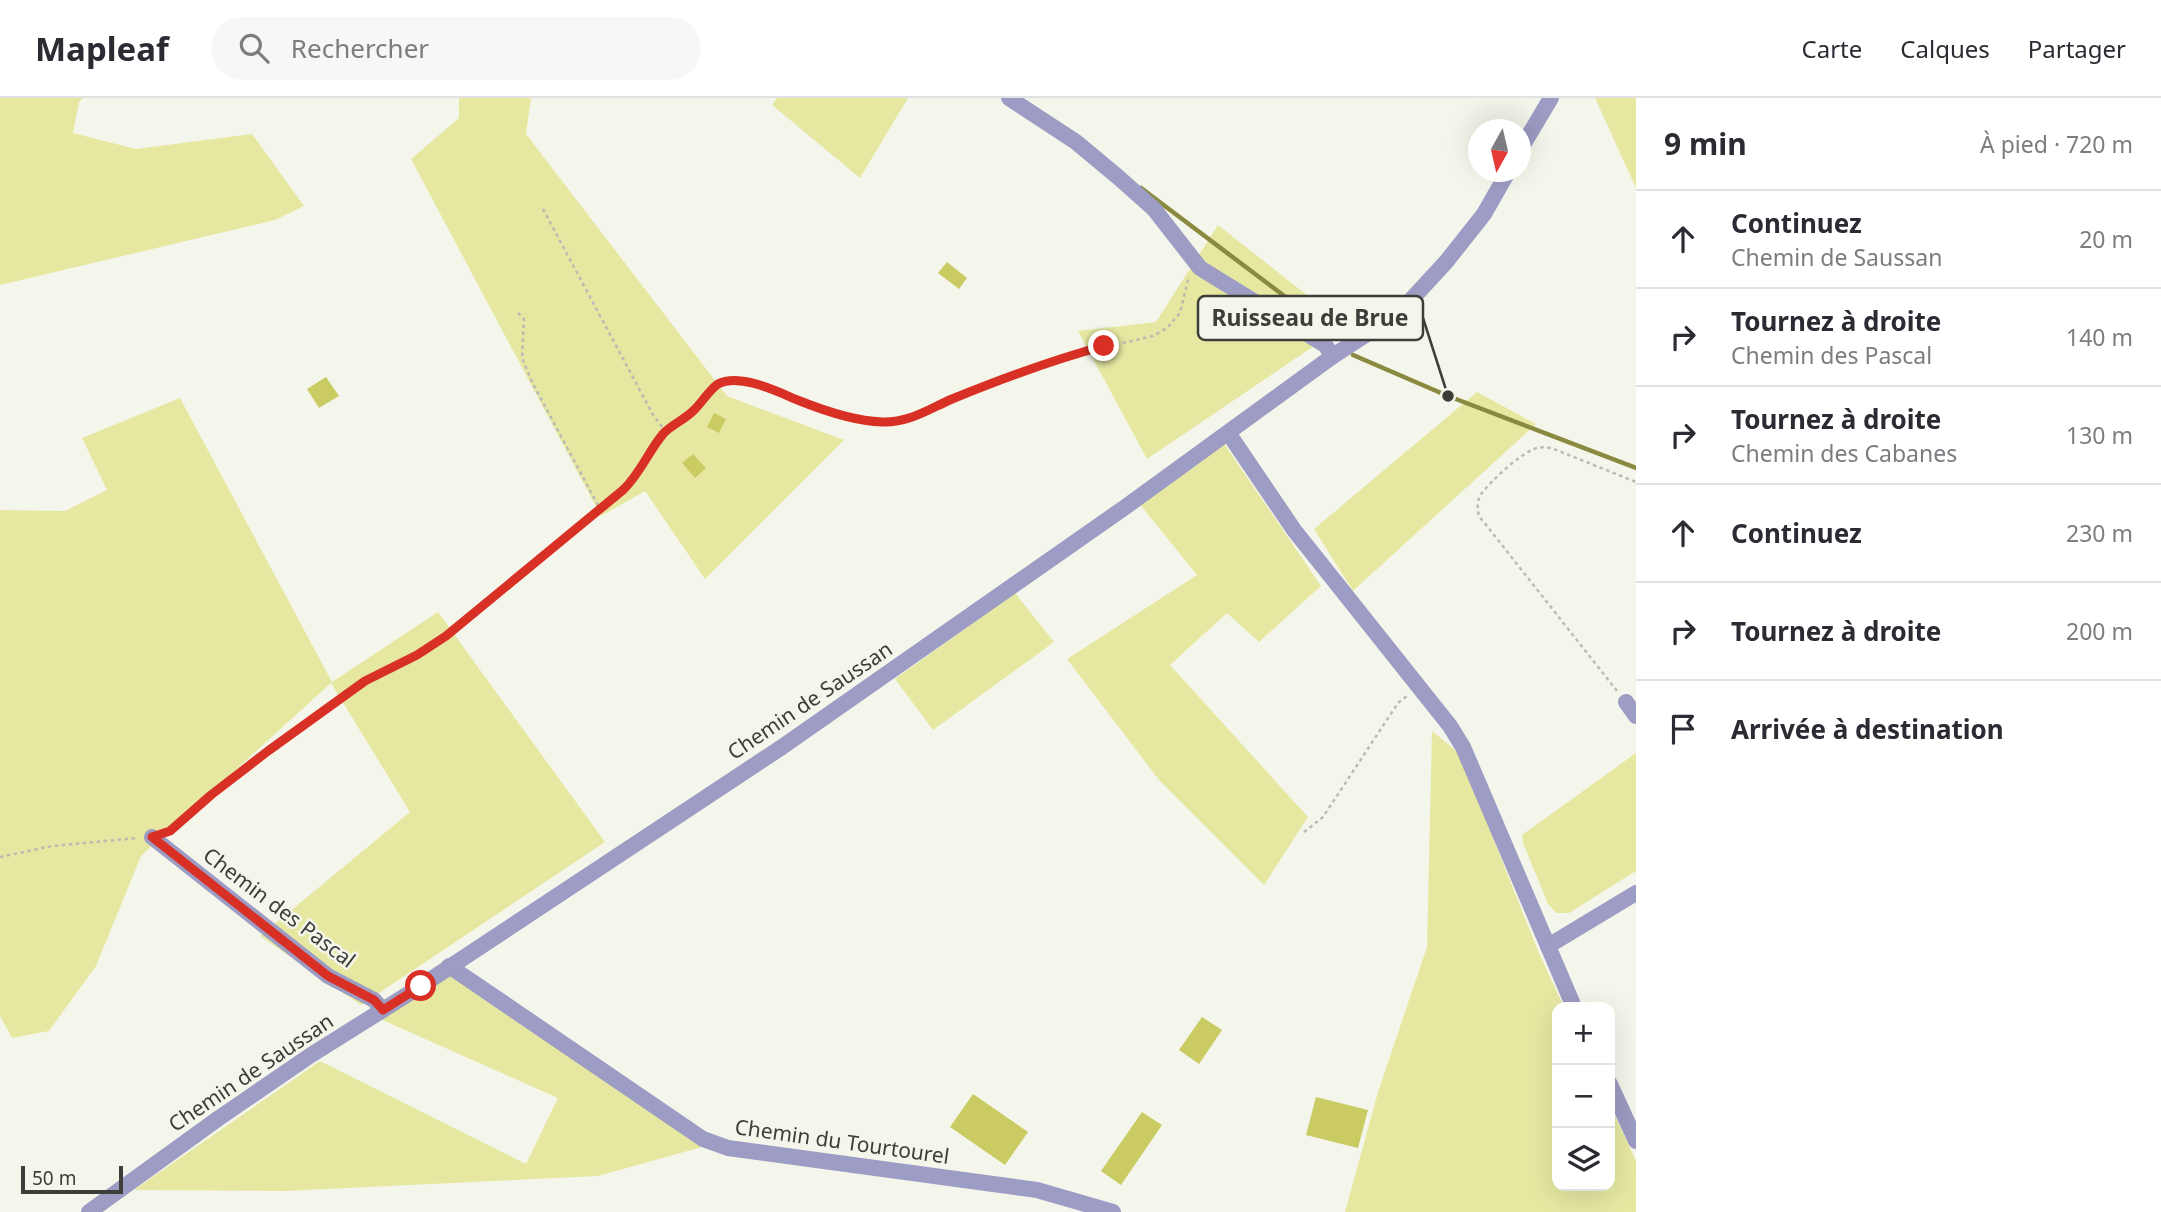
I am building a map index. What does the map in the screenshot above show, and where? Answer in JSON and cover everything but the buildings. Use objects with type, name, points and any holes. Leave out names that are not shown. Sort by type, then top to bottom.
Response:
[{"type":"street","points":[[1009,98],[1076,142],[1118,177],[1153,209],[1200,268],[1325,345],[1333,356]]},
{"type":"street","points":[[1531,133],[1551,98]]},
{"type":"street","name":"Chemin de Saussan","points":[[89,1212],[231,1110],[792,739],[1229,434],[1333,356],[1373,330],[1410,301],[1446,262],[1483,214],[1502,182]]},
{"type":"street","points":[[1229,434],[1294,530],[1450,726],[1463,747],[1572,1002]]},
{"type":"street","points":[[1626,702],[1636,716]]},
{"type":"street","name":"Chemin des Pascal","points":[[152,837],[328,976],[374,1000],[383,1010]]},
{"type":"street","points":[[1548,946],[1636,893]]},
{"type":"street","name":"Chemin du Tourtourel","points":[[449,966],[703,1139],[715,1144],[728,1148],[1037,1190],[1112,1212]]},
{"type":"street","points":[[1615,1095],[1636,1142]]},
{"type":"path","points":[[543,209],[652,413],[666,431]]},
{"type":"path","points":[[0,857],[52,846],[152,837],[170,831],[268,751],[365,681],[417,655],[446,636],[636,478],[652,449],[666,431],[691,414],[719,384],[740,381],[766,386],[801,402],[867,421],[893,422],[919,416],[950,400],[1072,355],[1153,337],[1167,328],[1180,313],[1189,275],[1200,268]]},
{"type":"path","points":[[518,313],[524,319],[522,358],[532,382],[600,509]]},
{"type":"path","points":[[1626,702],[1479,516],[1476,508],[1480,496],[1521,456],[1534,448],[1554,449],[1636,481]]},
{"type":"path","points":[[1304,832],[1323,817],[1398,704],[1418,687]]},
{"type":"green space","points":[[0,98],[83,98],[79,102],[73,133],[136,149],[252,134],[304,206],[275,220],[0,285]]},
{"type":"green space","points":[[459,98],[531,98],[526,134],[727,396],[844,440],[705,579],[645,491],[601,516],[411,159],[459,118]]},
{"type":"green space","points":[[777,98],[908,98],[860,178],[772,105]]},
{"type":"green space","points":[[1595,98],[1636,98],[1636,188]]},
{"type":"green space","points":[[1218,225],[1345,325],[1147,459],[1078,331],[1156,322]]},
{"type":"green space","points":[[1477,392],[1536,424],[1353,591],[1314,529]]},
{"type":"green space","points":[[180,398],[332,682],[438,612],[605,842],[361,1005],[260,936],[410,812],[331,683],[141,856],[96,966],[49,1031],[12,1038],[0,1016],[0,510],[65,511],[107,490],[82,438]]},
{"type":"green space","points":[[1223,442],[1321,586],[1259,642],[1227,613],[1170,665],[1308,817],[1264,885],[1159,780],[1067,659],[1197,575],[1138,502]]},
{"type":"green space","points":[[1015,593],[1054,642],[933,730],[895,679]]},
{"type":"green space","points":[[1432,731],[1459,753],[1539,953],[1562,1002],[1552,1002],[1552,1191],[1615,1191],[1615,1116],[1636,1161],[1636,1212],[1345,1212],[1378,1092],[1427,947]]},
{"type":"green space","points":[[1636,753],[1636,871],[1569,913],[1556,913],[1548,904],[1522,835]]},
{"type":"green space","points":[[449,975],[702,1147],[598,1176],[285,1191],[134,1190],[320,1061],[526,1164],[558,1098],[378,1018]]},
{"type":"waterway","points":[[1141,188],[1336,335]]},
{"type":"waterway","points":[[1353,355],[1448,396],[1636,468]]},
{"type":"place","name":"Ruisseau de Brue","points":[[1448,396]]},
{"type":"route","points":[[421,986],[383,1010],[374,1000],[328,976],[152,837],[170,831],[268,751],[365,681],[417,655],[465,621],[636,478],[652,449],[666,431],[691,414],[719,384],[740,381],[766,386],[801,402],[867,421],[901,421],[919,416],[950,400],[1004,379],[1104,346]]}]
